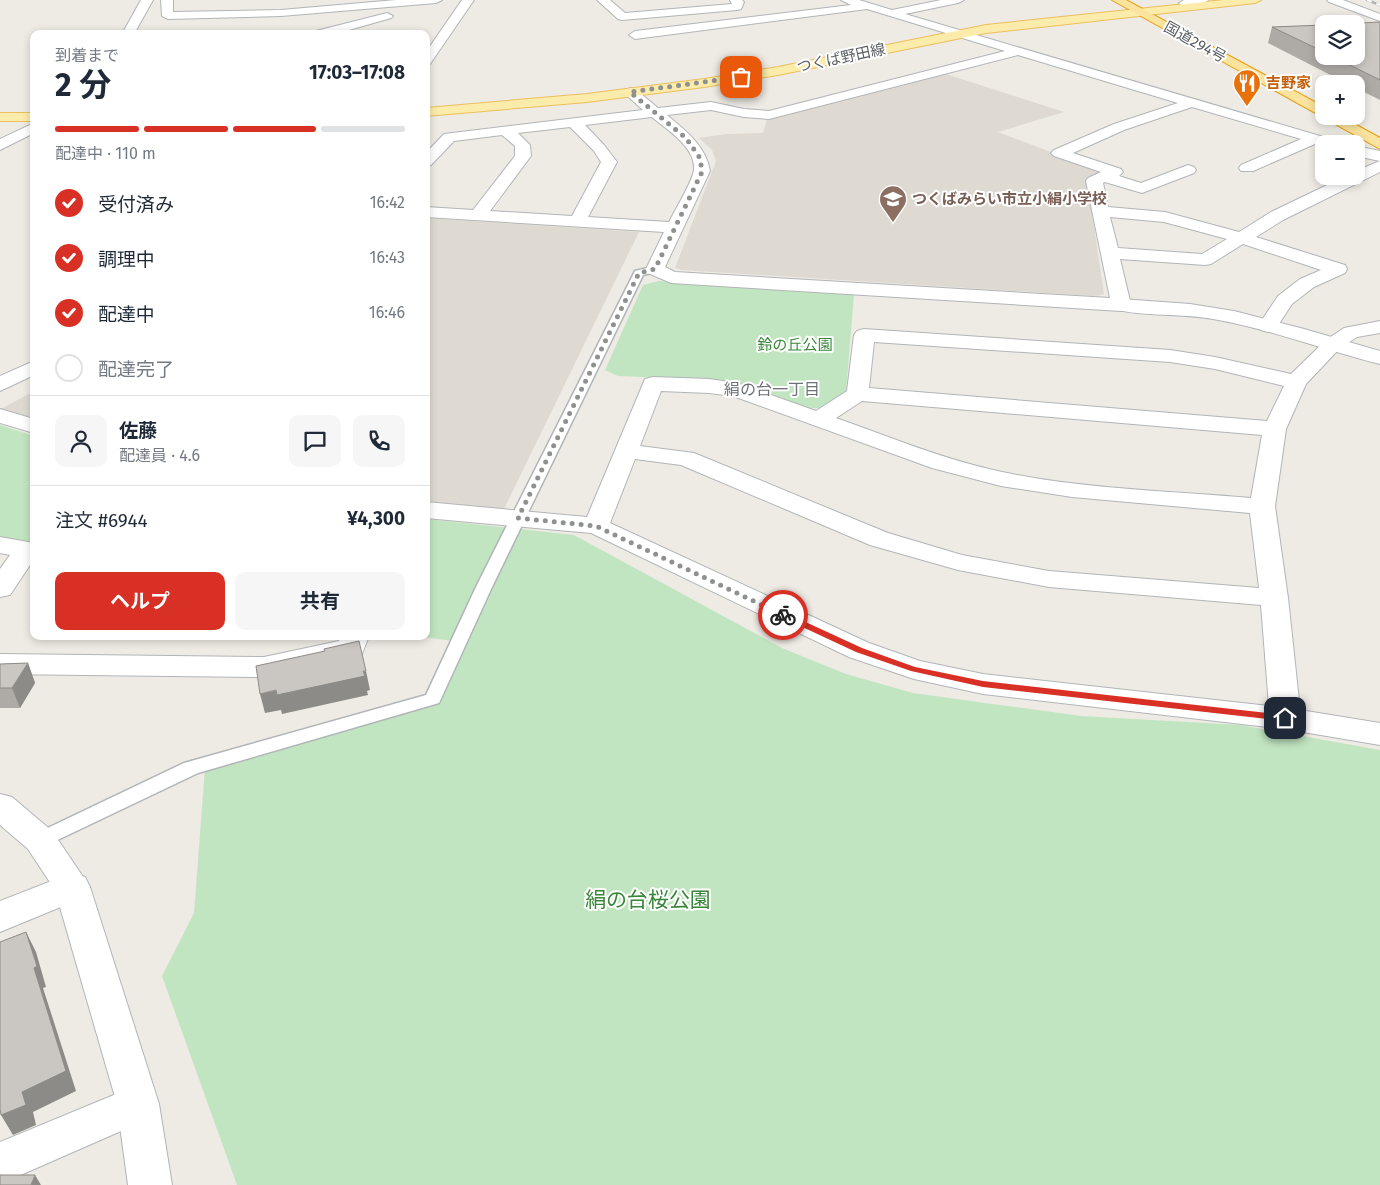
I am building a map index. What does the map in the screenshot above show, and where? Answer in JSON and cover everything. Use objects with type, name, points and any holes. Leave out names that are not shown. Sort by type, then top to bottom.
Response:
[{"type":"highway","name":"国道294号","points":[[1118,0],[1315,108]]},
{"type":"highway","name":"国道294号","points":[[1137,0],[1315,97]]},
{"type":"highway","points":[[1365,124],[1380,132]]},
{"type":"highway","points":[[1345,125],[1380,144]]},
{"type":"main road","name":"つくば野田線","points":[[430,112],[630,92],[778,71],[959,34],[1009,26],[1156,10],[1201,2],[1255,0]]},
{"type":"main road","points":[[0,117],[29,122]]},
{"type":"main road","points":[[0,125],[29,122]]},
{"type":"street","points":[[130,30],[147,0]]},
{"type":"street","points":[[167,0],[168,16],[290,12],[436,0]]},
{"type":"street","points":[[430,55],[468,0]]},
{"type":"street","points":[[603,0],[622,17],[737,7],[738,2],[736,0]]},
{"type":"street","points":[[847,0],[1314,139]]},
{"type":"street","points":[[892,13],[958,0]]},
{"type":"street","points":[[1333,0],[1380,18]]},
{"type":"street","points":[[335,30],[393,14],[425,1]]},
{"type":"street","points":[[635,35],[868,6]]},
{"type":"street","points":[[430,158],[449,137],[505,130],[711,106],[769,116],[1018,51]]},
{"type":"street","points":[[630,92],[686,138],[700,158],[702,172],[655,269],[671,277],[1170,308],[1214,314],[1268,326],[1380,358]]},
{"type":"street","points":[[1121,305],[1094,181],[1115,172],[1059,153],[1119,127],[1190,102]]},
{"type":"street","points":[[0,145],[29,122]]},
{"type":"street","points":[[574,123],[599,148],[609,162],[577,222]]},
{"type":"street","points":[[478,215],[524,156],[522,145],[505,130]]},
{"type":"street","points":[[1247,168],[1314,139]]},
{"type":"street","points":[[1365,153],[1380,156]]},
{"type":"street","points":[[1110,253],[1205,260],[1277,216],[1380,166]]},
{"type":"street","points":[[1105,177],[1142,188],[1188,170]]},
{"type":"street","points":[[1100,211],[1165,217],[1242,238],[1338,269],[1307,283],[1285,300],[1268,326]]},
{"type":"street","points":[[430,212],[675,228]]},
{"type":"street","points":[[1285,718],[1274,598],[1262,506],[1275,429],[1296,382],[1333,344],[1351,332],[1380,327]]},
{"type":"street","points":[[858,394],[864,335],[1170,356],[1215,363],[1296,382]]},
{"type":"street","points":[[0,384],[30,369]]},
{"type":"street","points":[[596,526],[653,384],[709,386],[737,390],[940,463],[1001,479],[1072,490],[1262,506]]},
{"type":"street","points":[[818,419],[858,394],[1275,429]]},
{"type":"street","points":[[0,416],[30,425]]},
{"type":"street","points":[[626,451],[686,458],[879,539],[958,562],[1049,578],[1274,598]]},
{"type":"street","points":[[430,511],[516,522],[596,526],[859,650],[914,669],[983,684],[1285,718],[1380,734]]},
{"type":"street","points":[[0,545],[30,551],[0,589]]},
{"type":"street","points":[[0,664],[264,667],[352,648],[354,640]]},
{"type":"street","points":[[0,806],[40,840],[72,887],[138,1104],[150,1185]]},
{"type":"street","points":[[0,917],[72,887]]},
{"type":"street","points":[[0,1163],[138,1104]]},
{"type":"lane","points":[[40,840],[191,768],[433,699],[484,587],[639,273],[655,269]]},
{"type":"shaded area","name":"つくばみらい市立小絹小学校","points":[[943,73],[1064,112],[998,132],[1104,172],[1087,179],[1104,294],[1095,296],[681,270],[675,268],[716,161],[712,150],[699,138],[726,134],[763,133],[767,119]]},
{"type":"shaded area","points":[[430,218],[639,232],[504,509],[430,501]]},
{"type":"shaded area","points":[[30,393],[30,417],[1,409]]},
{"type":"green space","name":"鈴の丘公園","points":[[659,281],[854,294],[846,392],[822,408],[808,408],[735,384],[692,379],[618,376],[605,370],[643,285]]},
{"type":"green space","points":[[0,425],[30,435],[30,542],[18,541],[0,536]]},
{"type":"green space","name":"絹の台桜公園","points":[[430,519],[574,535],[782,648],[846,674],[913,693],[1081,716],[1240,725],[1380,750],[1380,1185],[237,1185],[162,976],[194,913],[205,768],[441,703],[453,641],[430,638]]},
{"type":"building","points":[[1380,22],[1380,80],[1350,65],[1365,65],[1365,23]]},
{"type":"building","points":[[1315,25],[1315,48],[1272,27]]},
{"type":"building","points":[[359,641],[366,671],[363,671],[365,676],[277,695],[276,690],[260,694],[256,666],[325,651],[324,649]]},
{"type":"building","points":[[28,663],[12,688],[0,688],[0,664]]},
{"type":"building","points":[[26,932],[37,966],[34,968],[66,1071],[22,1092],[26,1105],[1,1115],[0,942]]},
{"type":"building","points":[[0,1175],[35,1175],[31,1185],[0,1185]]},
{"type":"railway","points":[[1367,0],[1380,5]]},
{"type":"way so far","points":[[741,77],[630,92],[686,138],[700,158],[702,172],[655,269],[639,273],[518,518],[596,526],[783,615]]},
{"type":"place","name":"吉野家","points":[[1247,107]]},
{"type":"place","name":"つくばみらい市立小絹小学校","points":[[893,223]]},
{"type":"district","name":"絹の台一丁目","points":[[772,389]]},
{"type":"route","points":[[783,615],[859,650],[914,669],[983,684],[1285,718]]}]
